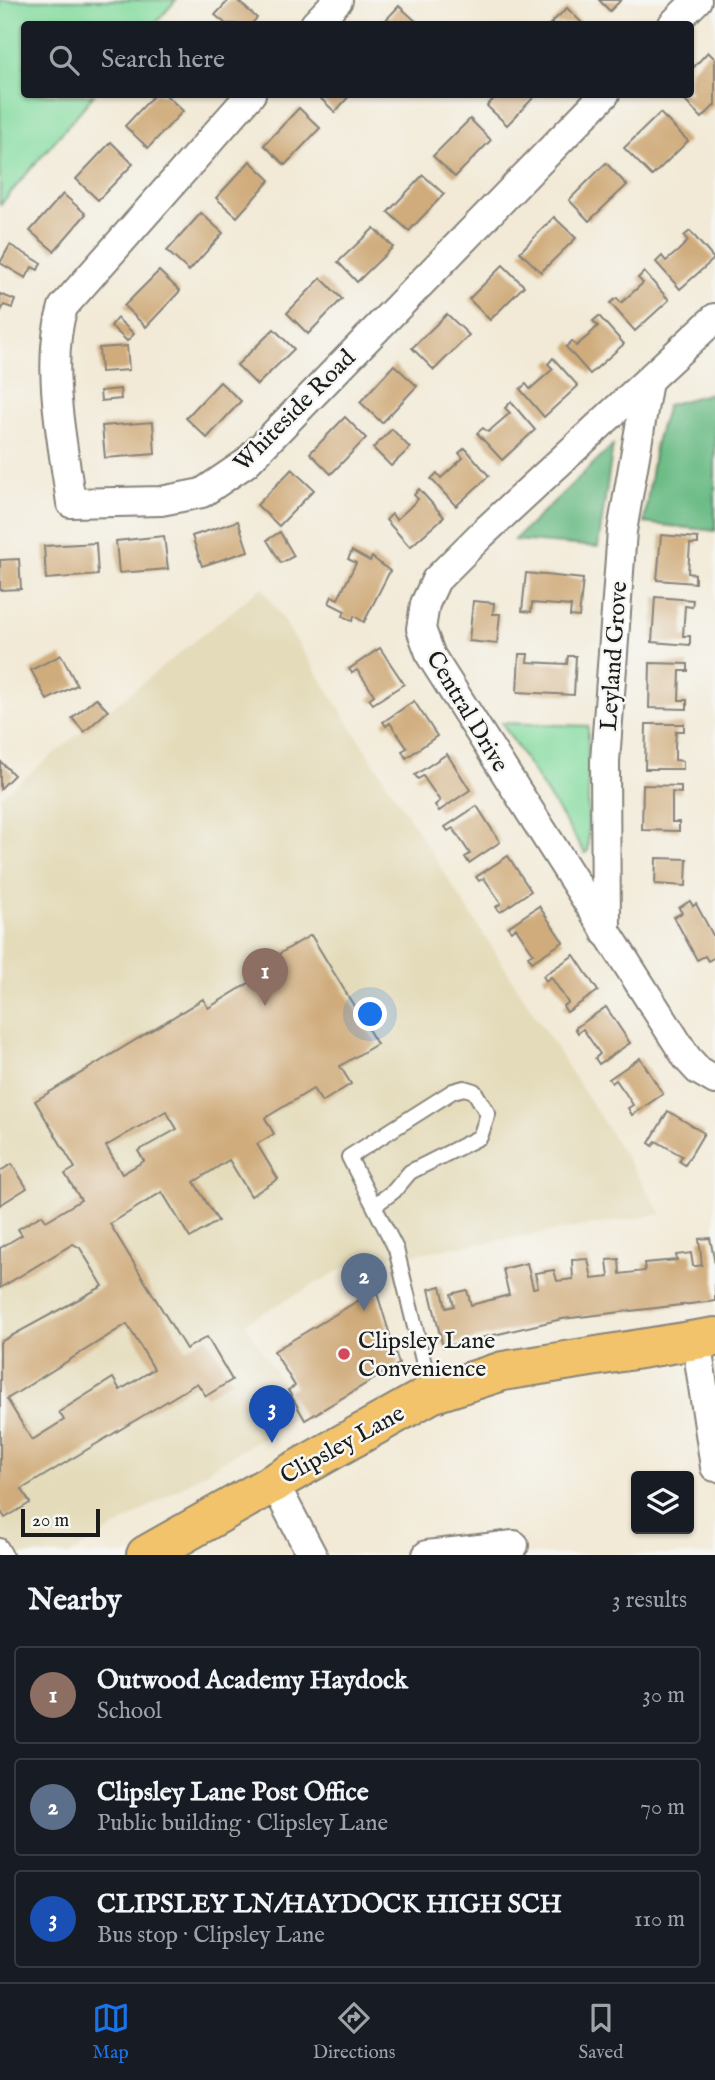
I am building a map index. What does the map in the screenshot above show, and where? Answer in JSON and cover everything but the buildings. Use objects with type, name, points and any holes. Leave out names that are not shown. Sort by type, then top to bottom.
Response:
[{"type":"main road","name":"Clipsley Lane","points":[[146,1555],[431,1394],[503,1371],[706,1338]]},
{"type":"street","points":[[318,21],[338,0]]},
{"type":"street","points":[[676,21],[697,0]]},
{"type":"street","name":"Whiteside Road","points":[[247,98],[63,307],[55,330],[59,416],[71,503],[161,501],[202,492],[246,463],[601,98]]},
{"type":"street","name":"Central Drive","points":[[715,318],[436,580],[425,604],[421,629],[431,656],[687,1058],[698,1070],[715,1080]]},
{"type":"street","name":"Leyland Grove","points":[[607,933],[605,761],[622,531],[648,381]]},
{"type":"street","points":[[706,1338],[715,1467]]},
{"type":"street","points":[[273,1481],[312,1555]]},
{"type":"street","points":[[427,1555],[514,1545]]},
{"type":"lane","points":[[375,1205],[394,1191],[410,1172],[480,1137],[488,1114],[474,1091],[464,1088],[453,1091],[349,1157],[396,1249],[431,1394]]},
{"type":"lane","points":[[0,1546],[5,1555]]},
{"type":"shaded area","points":[[262,587],[662,1214],[351,1264],[245,1323],[301,1414],[70,1555],[0,1555],[0,797]]},
{"type":"green space","points":[[0,0],[176,0],[158,21],[21,21],[21,98],[91,98],[0,205]]},
{"type":"green space","points":[[715,392],[715,531],[644,523],[655,446],[667,405]]},
{"type":"green space","points":[[613,445],[598,547],[514,540]]},
{"type":"green space","points":[[502,723],[588,726],[588,851],[585,853]]},
{"type":"place","name":"Outwood Academy Haydock","points":[[265,1006]]},
{"type":"place","name":"Clipsley Lane Post Office","points":[[364,1311]]},
{"type":"place","name":"Clipsley Lane Convenience","points":[[344,1354]]},
{"type":"place","name":"CLIPSLEY LN/HAYDOCK HIGH SCH","points":[[272,1443]]}]
